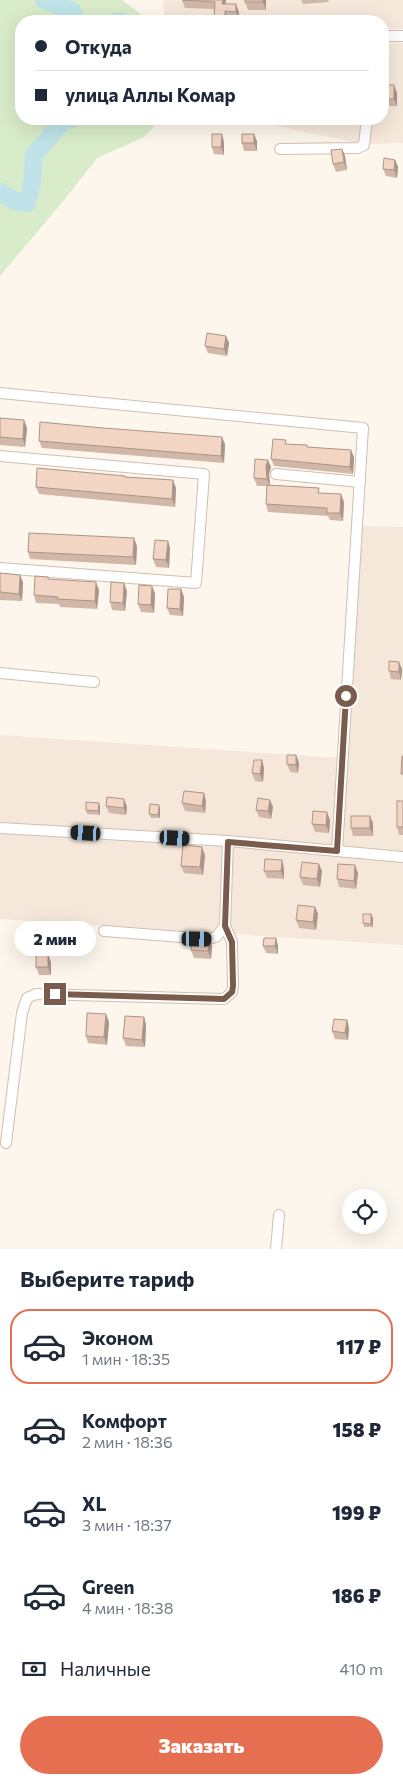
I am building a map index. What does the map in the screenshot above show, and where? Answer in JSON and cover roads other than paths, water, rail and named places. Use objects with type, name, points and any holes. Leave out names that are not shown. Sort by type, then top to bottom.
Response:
[{"type":"street","points":[[389,36],[403,36]]},
{"type":"street","points":[[280,150],[358,148],[364,145],[366,125]]},
{"type":"street","points":[[0,393],[363,428],[337,851]]},
{"type":"street","points":[[0,456],[204,474],[196,583],[0,568]]},
{"type":"street","points":[[276,474],[360,482]]},
{"type":"street","points":[[0,673],[94,682]]},
{"type":"street","points":[[0,828],[228,842],[403,857]]},
{"type":"street","points":[[6,1143],[22,1013],[27,998],[36,994],[224,999],[232,992],[232,942],[225,926],[228,842]]},
{"type":"street","points":[[104,931],[208,939],[216,937],[225,926]]},
{"type":"street","points":[[276,1249],[279,1215]]},
{"type":"waterway","points":[[44,0],[72,11],[74,15]]},
{"type":"waterway","points":[[0,192],[14,201],[27,203],[32,183],[34,155],[60,125]]}]
